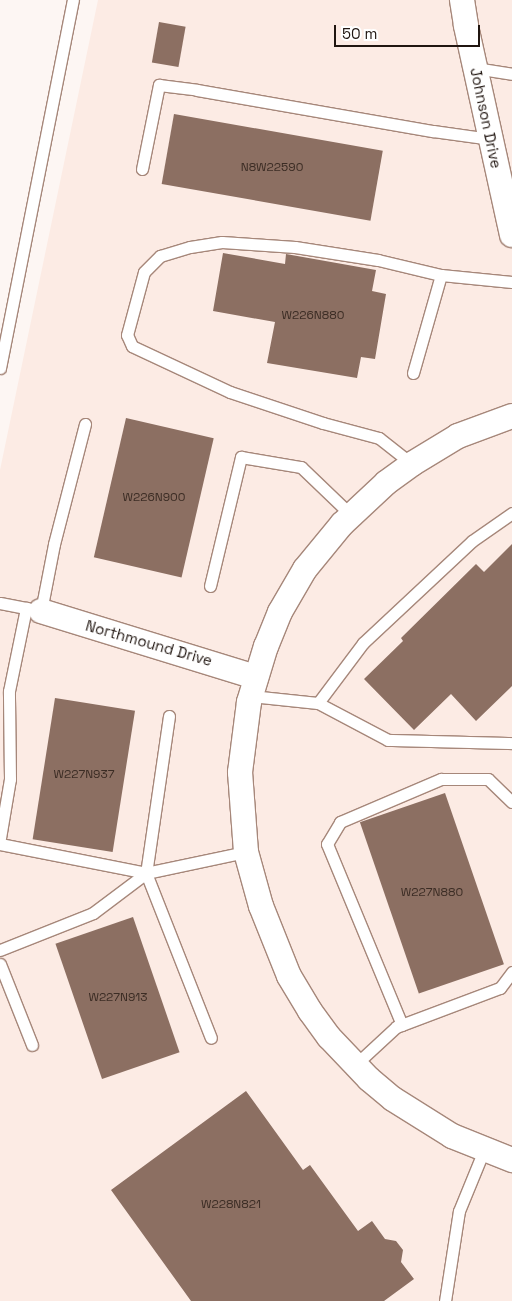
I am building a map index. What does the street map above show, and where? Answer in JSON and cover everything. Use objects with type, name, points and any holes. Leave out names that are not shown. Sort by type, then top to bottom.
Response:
[{"type":"street","name":"Johnson Drive","points":[[462,0],[490,139],[512,235]]},
{"type":"street","points":[[512,416],[458,436],[412,464],[352,515],[306,569],[291,590],[266,646],[254,686],[244,734],[240,772],[242,819],[246,852],[261,906],[288,976],[329,1037],[369,1079],[419,1117],[452,1136],[512,1160]]},
{"type":"street","name":"Northmound Drive","points":[[33,609],[254,686]]},
{"type":"lane","points":[[0,368],[74,0]]},
{"type":"lane","points":[[475,68],[512,74]]},
{"type":"lane","points":[[142,169],[159,86],[197,90],[433,131],[490,139]]},
{"type":"lane","points":[[412,464],[379,438],[323,423],[230,392],[132,346],[127,335],[144,272],[160,256],[190,246],[222,242],[295,247],[378,260],[440,275],[512,282]]},
{"type":"lane","points":[[413,373],[440,275]]},
{"type":"lane","points":[[0,838],[10,779],[9,691],[54,544],[84,424]]},
{"type":"lane","points":[[210,586],[241,457],[301,468],[352,515]]},
{"type":"lane","points":[[318,703],[362,643],[472,541],[512,513]]},
{"type":"lane","points":[[0,603],[33,609]]},
{"type":"lane","points":[[254,686],[318,703],[388,740],[512,743]]},
{"type":"lane","points":[[169,716],[146,873],[211,1038]]},
{"type":"lane","points":[[402,1025],[327,844],[340,822],[441,779],[488,779],[512,802]]},
{"type":"lane","points":[[0,844],[146,873],[246,852]]},
{"type":"lane","points":[[0,950],[93,912],[146,873]]},
{"type":"lane","points":[[0,964],[32,1045]]},
{"type":"lane","points":[[355,1065],[396,1027],[500,988],[512,972]]},
{"type":"lane","points":[[445,1301],[460,1211],[484,1150]]},
{"type":"shaded area","points":[[98,0],[512,0],[512,1301],[0,1301],[0,470]]},
{"type":"building","points":[[159,22],[186,27],[178,67],[152,62]]},
{"type":"building","points":[[174,114],[383,151],[370,221],[162,184]]},
{"type":"building","points":[[223,253],[285,264],[286,254],[376,270],[372,291],[386,294],[375,359],[361,357],[357,378],[267,363],[275,322],[213,311]]},
{"type":"building","points":[[126,418],[214,438],[182,578],[94,557]]},
{"type":"building","points":[[512,544],[512,686],[476,721],[451,694],[414,730],[364,679],[403,641],[401,638],[476,564],[484,572]]},
{"type":"building","points":[[55,698],[135,711],[113,852],[33,839]]},
{"type":"building","points":[[445,793],[504,964],[419,993],[360,822]]},
{"type":"building","points":[[133,917],[180,1052],[102,1079],[55,944]]},
{"type":"building","points":[[246,1091],[303,1170],[310,1165],[358,1231],[372,1221],[385,1239],[396,1241],[403,1250],[401,1262],[414,1279],[384,1301],[191,1301],[111,1190]]}]
